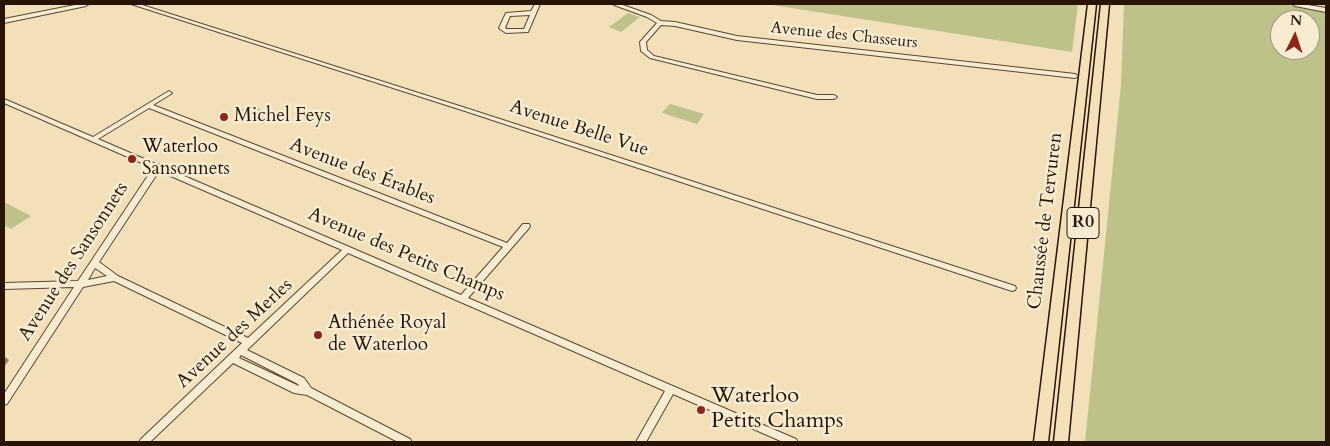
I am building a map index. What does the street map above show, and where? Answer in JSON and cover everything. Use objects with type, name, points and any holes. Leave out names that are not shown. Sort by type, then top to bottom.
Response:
[{"type":"highway","name":"Chaussée de Tervuren","points":[[1040,442],[1092,4]]},
{"type":"highway","name":"Chaussée de Tervuren","points":[[1062,442],[1104,4]]},
{"type":"street","points":[[4,21],[86,4]]},
{"type":"street","name":"Avenue Belle Vue","points":[[134,4],[470,111],[1012,288]]},
{"type":"street","points":[[533,13],[508,14],[502,28],[506,31],[526,31],[537,4]]},
{"type":"street","name":"Avenue des Chasseurs","points":[[616,4],[649,16],[660,24],[675,24],[748,40],[1075,76]]},
{"type":"street","points":[[1295,4],[1326,10]]},
{"type":"street","points":[[660,24],[643,42],[644,51],[652,57],[817,97],[834,97]]},
{"type":"street","points":[[94,139],[170,93]]},
{"type":"street","name":"Avenue des Petits Champs","points":[[4,101],[464,298],[793,442]]},
{"type":"street","name":"Avenue des Érables","points":[[149,106],[508,246]]},
{"type":"street","name":"Avenue des Sansonnets","points":[[4,401],[158,166]]},
{"type":"street","points":[[464,298],[526,226]]},
{"type":"street","name":"Avenue des Merles","points":[[144,442],[348,249]]},
{"type":"street","points":[[94,264],[114,278],[250,343]]},
{"type":"street","points":[[4,286],[81,284],[114,278]]},
{"type":"street","points":[[241,351],[301,381],[308,391]]},
{"type":"street","points":[[232,359],[297,390],[308,391],[407,442]]},
{"type":"street","points":[[641,442],[671,389]]},
{"type":"green space","points":[[766,4],[1078,4],[1072,52]]},
{"type":"green space","points":[[1124,4],[1283,4],[1315,10],[1270,10],[1270,60],[1320,60],[1320,11],[1326,12],[1326,442],[1085,442],[1121,85]]},
{"type":"green space","points":[[628,13],[640,17],[621,32],[609,27]]},
{"type":"green space","points":[[670,104],[704,114],[697,124],[662,113]]},
{"type":"green space","points":[[249,105],[277,115],[263,124],[235,114]]},
{"type":"green space","points":[[4,202],[31,216],[11,229],[4,225]]},
{"type":"place","name":"Michel Feys","points":[[224,117]]},
{"type":"place","name":"Waterloo Sansonnets","points":[[132,159]]},
{"type":"place","name":"Athénée Royal de Waterloo","points":[[318,335]]},
{"type":"place","name":"Waterloo Petits Champs","points":[[701,410]]}]
